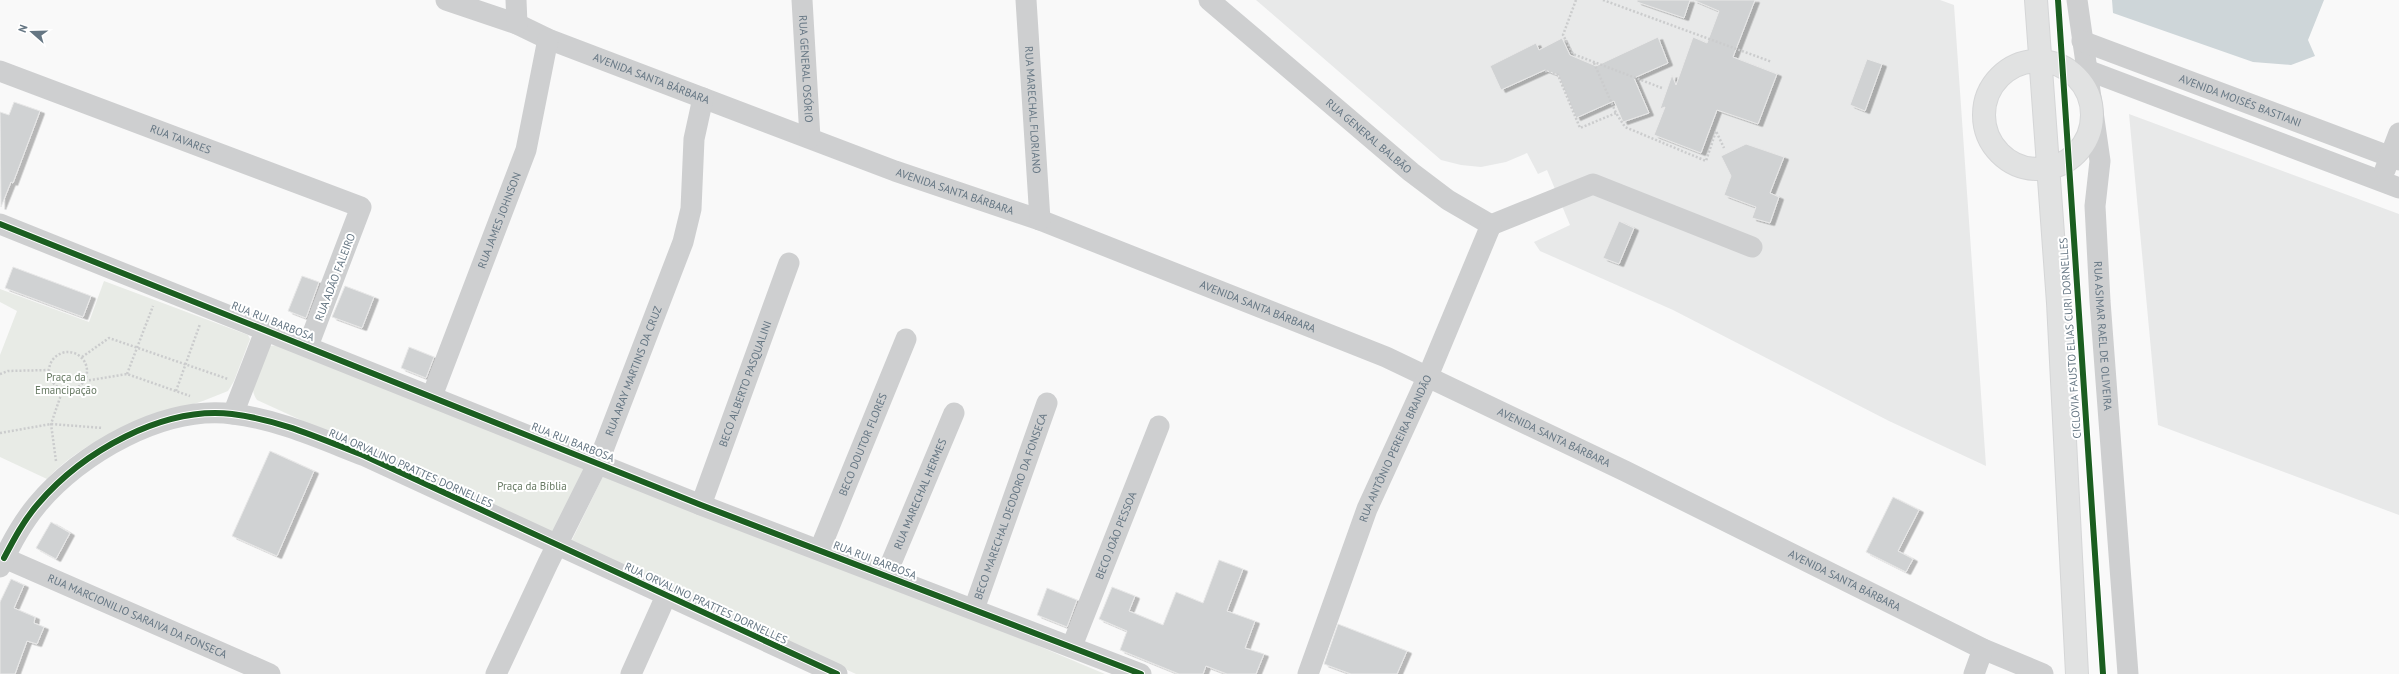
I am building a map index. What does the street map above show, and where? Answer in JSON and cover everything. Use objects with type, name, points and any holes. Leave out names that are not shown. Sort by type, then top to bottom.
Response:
[{"type":"main road","points":[[2036,0],[2039,61],[2049,168],[2058,303],[2077,674]]},
{"type":"main road","points":[[2039,61],[2062,67],[2075,76],[2086,90],[2091,108],[2091,124],[2084,142],[2068,161],[2049,168],[2024,168],[2008,161],[1996,149],[1990,139],[1984,116],[1986,99],[1995,83],[2008,70],[2024,63],[2039,61]]},
{"type":"street","name":"AVENIDA SANTA BÁRBARA","points":[[446,0],[517,24],[548,39],[895,171],[1040,220],[1379,354],[1428,376],[1836,575],[1983,649],[2043,674]]},
{"type":"street","points":[[516,0],[517,24]]},
{"type":"street","name":"RUA GENERAL OSÓRIO","points":[[802,0],[810,138]]},
{"type":"street","name":"RUA MARECHAL FLORIANO","points":[[1026,0],[1040,220]]},
{"type":"street","name":"RUA GENERAL BALBÃO","points":[[1209,0],[1411,172],[1448,200],[1491,225]]},
{"type":"street","name":"RUA ASIMAR RAEL DE OLIVEIRA","points":[[2077,0],[2091,108],[2100,161],[2100,174],[2095,206],[2129,672]]},
{"type":"street","name":"RUA JAMES JOHNSON","points":[[432,396],[526,150],[548,39]]},
{"type":"street","name":"AVENIDA MOISÉS BASTIANI","points":[[2082,41],[2395,158]]},
{"type":"street","points":[[2087,70],[2390,185],[2399,133]]},
{"type":"street","name":"RUA TAVARES","points":[[0,72],[361,208]]},
{"type":"street","name":"RUA ARAY MARTINS DA CRUZ","points":[[496,674],[557,545],[598,463],[683,242],[691,209],[694,139],[703,98]]},
{"type":"street","points":[[1491,225],[1547,204],[1593,184],[1752,246]]},
{"type":"street","name":"RUA ADÃO FALEIRO","points":[[308,346],[361,208]]},
{"type":"street","name":"RUA RUI BARBOSA","points":[[0,224],[266,329],[701,505],[820,549],[1141,674]]},
{"type":"street","name":"RUA ANTÔNIO PEREIRA BRANDÃO","points":[[1308,674],[1367,509],[1428,376],[1491,225]]},
{"type":"street","name":"BECO ALBERTO PASQUALINI","points":[[701,505],[789,263]]},
{"type":"street","points":[[232,414],[266,329]]},
{"type":"street","name":"BECO DOUTOR FLORES","points":[[820,549],[906,339]]},
{"type":"street","name":"BECO MARECHAL DEODORO DA FONSECA","points":[[974,609],[1047,403]]},
{"type":"street","name":"RUA ORVALINO PRATTES DORNELLES","points":[[1,560],[41,501],[78,466],[100,452],[124,437],[152,425],[210,413],[232,414],[289,425],[365,456],[837,674]]},
{"type":"street","name":"RUA MARECHAL HERMES","points":[[886,575],[954,413]]},
{"type":"street","name":"BECO JOÃO PESSOA","points":[[1072,646],[1159,426]]},
{"type":"street","name":"RUA MARCIONILIO SARAIVA DA FONSECA","points":[[1,560],[270,674]]},
{"type":"street","points":[[631,674],[666,596]]},
{"type":"street","points":[[1974,674],[1983,649]]},
{"type":"path","points":[[1576,0],[1563,35],[1573,54],[1662,88]]},
{"type":"path","points":[[1603,0],[1772,62]]},
{"type":"path","points":[[1594,63],[1616,113],[1624,127],[1706,161],[1716,131],[1724,148]]},
{"type":"path","points":[[1545,70],[1558,75],[1580,128],[1616,113]]},
{"type":"path","points":[[127,374],[155,301]]},
{"type":"path","points":[[176,391],[202,318]]},
{"type":"path","points":[[82,357],[109,338],[234,381]]},
{"type":"path","points":[[85,381],[87,368],[82,357],[70,351],[58,354],[50,364],[49,370],[52,382],[63,389],[75,389],[85,381],[127,374],[196,398]]},
{"type":"path","points":[[0,374],[8,371],[49,370]]},
{"type":"path","points":[[56,463],[51,424],[63,389]]},
{"type":"path","points":[[0,433],[51,424],[104,428]]},
{"type":"shaded area","points":[[1256,0],[1940,0],[1954,5],[1986,466],[1889,421],[1673,310],[1540,251],[1534,242],[1570,225],[1547,170],[1538,174],[1527,153],[1506,162],[1481,167],[1461,165],[1441,160]]},
{"type":"shaded area","points":[[2112,0],[2324,0],[2308,40],[2315,56],[2291,65],[2253,62],[2113,13]]},
{"type":"shaded area","points":[[2129,114],[2399,214],[2399,515],[2158,425]]},
{"type":"green space","name":"Praça da Emancipação","points":[[104,281],[248,335],[250,339],[234,381],[228,391],[109,435],[66,461],[47,479],[0,457],[0,355],[17,311],[0,302],[0,289],[89,322]]},
{"type":"green space","name":"Praça da Bíblia","points":[[278,345],[586,468],[553,535],[257,400],[254,393],[253,380],[269,346]]},
{"type":"green space","points":[[603,476],[1010,634],[1105,674],[856,674],[570,544]]},
{"type":"building","points":[[1637,0],[1690,0],[1684,18],[1637,2]]},
{"type":"building","points":[[1693,0],[1755,0],[1733,57],[1777,74],[1758,124],[1717,110],[1701,153],[1654,135],[1665,107],[1660,109],[1672,75],[1676,85],[1693,37],[1707,43],[1719,11]]},
{"type":"building","points":[[1658,37],[1668,63],[1634,78],[1649,113],[1623,122],[1614,101],[1576,118],[1558,75],[1545,70],[1501,90],[1490,66],[1536,43],[1539,50],[1562,38],[1570,55],[1596,66]]},
{"type":"building","points":[[1867,59],[1882,64],[1865,111],[1850,105]]},
{"type":"building","points":[[14,102],[40,111],[13,183],[11,182],[1,207],[0,112],[9,115]]},
{"type":"building","points":[[1746,144],[1784,157],[1770,193],[1779,197],[1770,223],[1752,218],[1756,207],[1724,195],[1731,176],[1721,156]]},
{"type":"building","points":[[1619,221],[1634,228],[1619,264],[1603,258]]},
{"type":"building","points":[[13,267],[91,296],[83,317],[5,288]]},
{"type":"building","points":[[302,276],[319,282],[306,318],[288,311]]},
{"type":"building","points":[[345,286],[374,297],[362,328],[332,317]]},
{"type":"building","points":[[409,347],[434,357],[426,378],[401,368]]},
{"type":"building","points":[[270,451],[314,471],[277,556],[232,536]]},
{"type":"building","points":[[1893,497],[1919,510],[1898,551],[1913,559],[1906,572],[1866,552]]},
{"type":"building","points":[[51,522],[70,533],[56,559],[36,548]]},
{"type":"building","points":[[1219,560],[1243,569],[1227,611],[1255,621],[1245,648],[1264,654],[1256,674],[1227,674],[1206,666],[1203,674],[1179,674],[1120,650],[1127,631],[1099,619],[1112,587],[1135,596],[1129,611],[1163,625],[1176,592],[1203,603]]},
{"type":"building","points":[[11,579],[24,585],[14,608],[35,617],[34,623],[44,627],[37,644],[27,641],[15,674],[0,674],[0,602]]},
{"type":"building","points":[[1047,588],[1077,600],[1067,627],[1037,615]]},
{"type":"building","points":[[1338,624],[1407,651],[1397,674],[1351,674],[1324,664]]},
{"type":"cycle path","name":"CICLOVIA FAUSTO ELIAS CURI DORNELLES","points":[[2058,0],[2103,674]]},
{"type":"cycle path","points":[[0,224],[701,505],[1141,674]]},
{"type":"cycle path","points":[[4,558],[15,537],[38,504],[56,485],[77,467],[101,451],[126,436],[152,425],[179,417],[206,413],[232,414],[284,425],[365,456],[837,674]]}]
